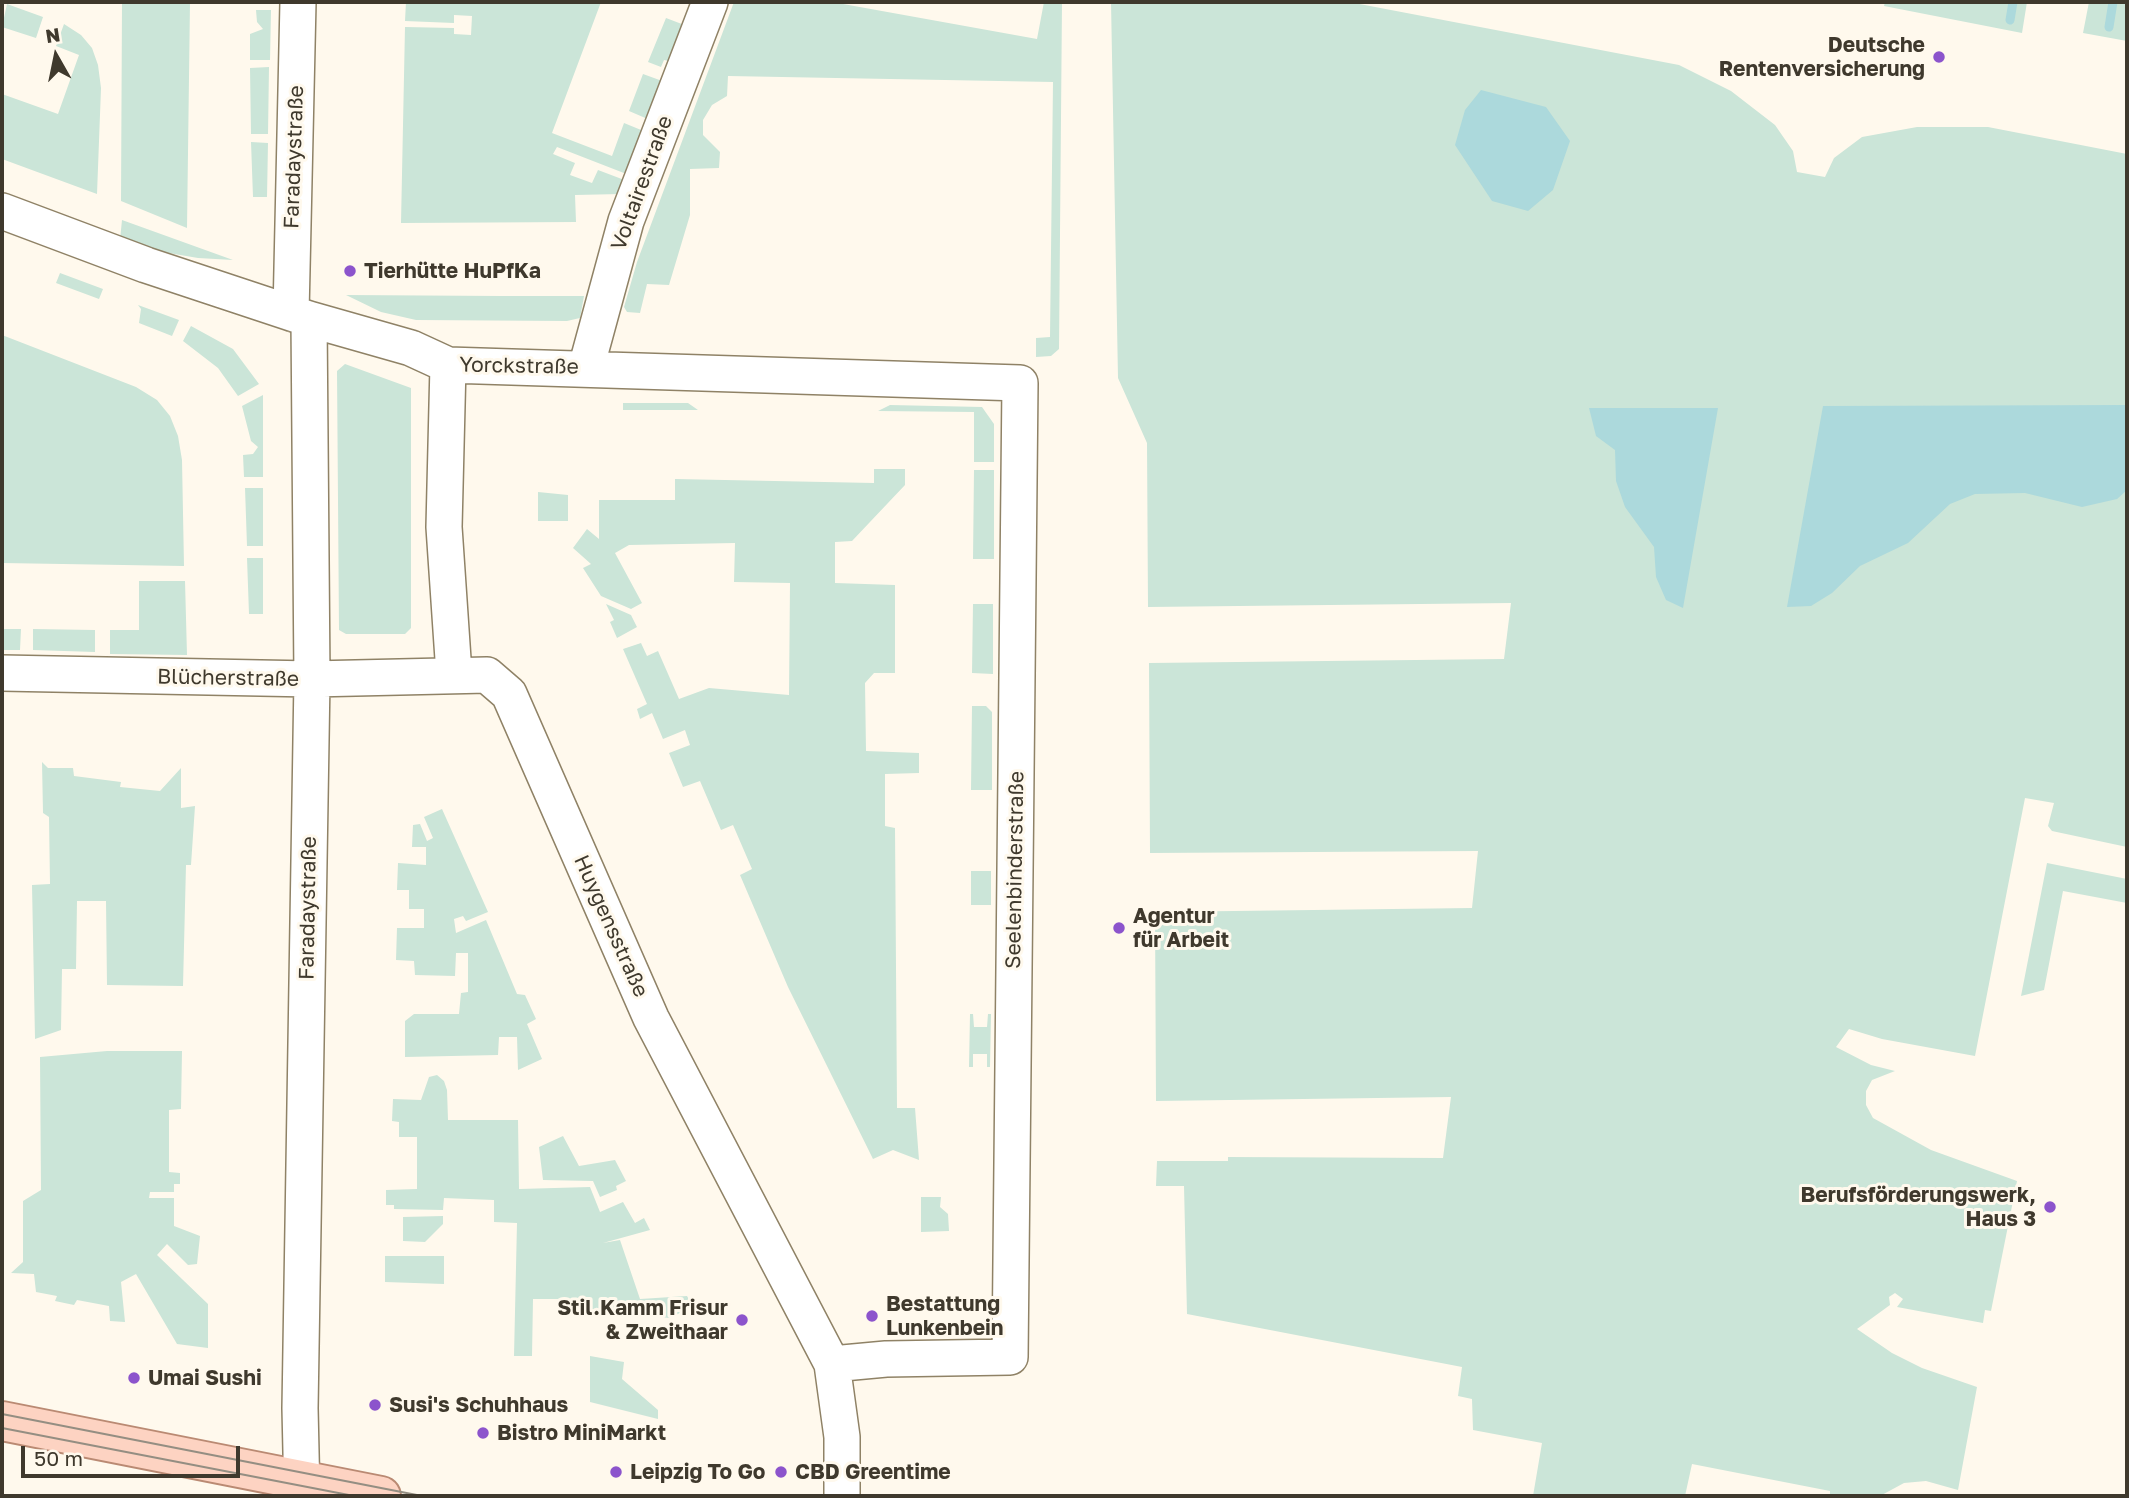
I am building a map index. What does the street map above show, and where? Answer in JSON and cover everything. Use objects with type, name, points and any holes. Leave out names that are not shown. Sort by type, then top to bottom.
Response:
[{"type":"main road","points":[[2,1421],[302,1489],[381,1496]]},
{"type":"street","name":"Faradaystraße","points":[[298,2],[300,316],[312,679],[300,1408],[302,1489]]},
{"type":"street","name":"Voltairestraße","points":[[586,368],[626,221],[710,2]]},
{"type":"street","name":"Yorckstraße","points":[[2,211],[146,265],[300,316],[411,348],[449,365],[1020,383]]},
{"type":"street","points":[[449,365],[444,527],[454,674]]},
{"type":"street","name":"Seelenbinderstraße","points":[[832,1364],[886,1359],[1010,1357],[1020,383]]},
{"type":"street","name":"Blücherstraße","points":[[2,673],[312,679],[454,674]]},
{"type":"street","name":"Huygensstraße","points":[[454,674],[486,675],[509,694],[651,1018],[832,1364],[842,1437],[842,1496]]},
{"type":"green space","points":[[122,2],[190,2],[187,228],[121,201]]},
{"type":"green space","points":[[406,2],[601,2],[552,133],[612,156],[624,123],[646,132],[629,175],[557,147],[553,154],[575,163],[570,175],[592,183],[598,170],[627,181],[621,194],[575,195],[576,222],[401,223],[405,27],[454,28],[454,34],[471,35],[472,16],[454,15],[454,23],[405,21]]},
{"type":"green space","points":[[734,2],[832,2],[1037,39],[1044,2],[1062,2],[1059,349],[1051,356],[1036,357],[1036,338],[1050,337],[1053,82],[728,76],[727,96],[712,105],[703,120],[703,135],[720,152],[719,168],[690,169],[690,215],[669,285],[647,284],[640,313],[627,312],[624,307],[637,262]]},
{"type":"green space","points":[[1111,2],[1349,2],[1679,65],[1731,91],[1775,125],[1793,151],[1797,172],[1825,177],[1834,158],[1862,137],[1917,127],[1988,127],[2127,154],[2127,847],[2052,831],[2048,826],[2054,803],[2025,798],[1975,1056],[1882,1039],[1849,1029],[1836,1047],[1871,1065],[1895,1071],[1872,1080],[1866,1091],[1866,1105],[1873,1118],[1931,1150],[2017,1181],[1991,1311],[1985,1310],[1983,1323],[1897,1307],[1903,1299],[1895,1293],[1889,1297],[1890,1305],[1857,1329],[1892,1353],[1922,1368],[1977,1387],[1958,1490],[1926,1481],[1904,1483],[1880,1496],[1830,1496],[1830,1491],[1692,1464],[1685,1496],[1533,1496],[1542,1443],[1473,1430],[1472,1399],[1458,1396],[1462,1367],[1187,1314],[1184,1186],[1156,1186],[1157,1161],[1228,1161],[1228,1157],[1443,1158],[1451,1097],[1156,1101],[1155,912],[1472,908],[1478,851],[1150,853],[1149,663],[1504,659],[1511,603],[1148,607],[1147,443],[1118,378]]},
{"type":"green space","points":[[1885,2],[2027,2],[2022,33],[1884,6]]},
{"type":"green space","points":[[2089,2],[2127,2],[2127,41],[2083,33]]},
{"type":"green space","points":[[7,4],[43,17],[36,38],[2,27]]},
{"type":"green space","points":[[256,10],[271,10],[270,60],[250,60],[250,34],[263,29],[257,22]]},
{"type":"green space","points":[[666,18],[687,26],[673,62],[664,60],[661,67],[648,62]]},
{"type":"green space","points":[[64,24],[81,35],[92,48],[98,65],[101,88],[97,194],[2,159],[2,94],[58,114],[79,55],[56,46]]},
{"type":"green space","points":[[269,67],[268,134],[251,134],[250,68]]},
{"type":"green space","points":[[643,74],[665,82],[650,120],[629,111]]},
{"type":"green space","points":[[251,142],[268,143],[267,197],[253,197]]},
{"type":"green space","points":[[122,220],[233,260],[198,258],[151,250],[120,240]]},
{"type":"green space","points":[[60,273],[103,289],[99,299],[56,283]]},
{"type":"green space","points":[[346,295],[584,296],[580,318],[567,321],[416,320],[381,312]]},
{"type":"green space","points":[[138,305],[179,320],[172,336],[139,323],[141,309]]},
{"type":"green space","points":[[191,326],[233,349],[259,384],[238,396],[218,368],[183,341]]},
{"type":"green space","points":[[2,335],[136,387],[157,400],[170,416],[178,436],[182,460],[184,566],[2,563]]},
{"type":"green space","points":[[345,364],[411,388],[411,628],[405,634],[346,634],[339,630],[337,371]]},
{"type":"green space","points":[[263,395],[263,477],[244,477],[243,455],[253,454],[258,447],[251,441],[242,406]]},
{"type":"green space","points":[[623,403],[688,403],[698,410],[623,410]]},
{"type":"green space","points":[[890,405],[982,407],[994,424],[994,462],[974,462],[974,412],[878,411]]},
{"type":"green space","points":[[874,469],[905,469],[905,485],[852,541],[835,542],[835,583],[895,585],[895,673],[874,673],[865,683],[866,751],[919,753],[919,773],[885,774],[885,826],[895,828],[897,1108],[915,1108],[919,1160],[893,1150],[873,1159],[788,987],[740,875],[752,869],[733,825],[721,830],[700,781],[683,787],[669,753],[690,745],[685,730],[663,739],[652,713],[640,719],[637,709],[647,704],[623,649],[641,643],[647,656],[658,651],[679,699],[709,688],[789,695],[790,583],[734,582],[735,543],[629,545],[615,553],[642,603],[631,609],[601,596],[583,568],[591,564],[573,548],[587,529],[599,539],[599,500],[675,500],[675,479],[874,483]]},
{"type":"green space","points":[[974,470],[994,470],[994,559],[973,559]]},
{"type":"green space","points":[[245,488],[263,488],[263,546],[247,546]]},
{"type":"green space","points":[[538,492],[568,495],[568,521],[538,521]]},
{"type":"green space","points":[[247,558],[263,558],[263,614],[249,614]]},
{"type":"green space","points":[[139,581],[185,581],[187,655],[110,654],[110,630],[139,630]]},
{"type":"green space","points":[[606,604],[631,615],[637,627],[617,638],[610,622],[614,620]]},
{"type":"green space","points":[[973,604],[993,604],[993,674],[972,673]]},
{"type":"green space","points":[[2,629],[21,629],[20,650],[2,650]]},
{"type":"green space","points":[[33,629],[95,630],[95,652],[33,650]]},
{"type":"green space","points":[[972,706],[986,706],[992,712],[992,790],[971,790]]},
{"type":"green space","points":[[42,762],[48,768],[73,768],[74,776],[121,782],[120,787],[160,791],[181,768],[181,808],[195,806],[191,865],[186,865],[183,986],[107,985],[106,901],[77,901],[76,969],[62,969],[61,1030],[35,1039],[32,885],[50,884],[49,817],[43,813]]},
{"type":"green space","points":[[442,809],[488,912],[466,921],[463,916],[454,919],[456,933],[486,920],[517,994],[525,995],[536,1019],[527,1024],[542,1059],[518,1070],[517,1037],[499,1037],[498,1055],[405,1057],[405,1021],[414,1014],[459,1014],[461,993],[468,992],[468,953],[456,953],[455,976],[415,975],[414,961],[396,960],[397,928],[424,928],[424,909],[409,909],[409,890],[397,890],[398,863],[426,865],[426,847],[412,847],[413,825],[420,824],[427,841],[433,838],[424,817]]},
{"type":"green space","points":[[2047,863],[2127,879],[2127,903],[2063,891],[2044,990],[2021,996]]},
{"type":"green space","points":[[971,871],[991,871],[991,905],[971,905]]},
{"type":"green space","points":[[970,1014],[973,1014],[974,1027],[987,1027],[988,1014],[991,1014],[990,1067],[987,1067],[987,1054],[973,1054],[973,1067],[969,1067]]},
{"type":"green space","points":[[107,1051],[182,1051],[181,1109],[169,1110],[169,1172],[180,1173],[180,1184],[174,1184],[174,1192],[150,1192],[149,1198],[174,1198],[174,1226],[200,1236],[197,1264],[188,1265],[167,1244],[157,1255],[208,1304],[208,1348],[177,1344],[136,1274],[121,1282],[125,1322],[110,1321],[109,1306],[77,1300],[74,1305],[55,1301],[57,1296],[36,1292],[34,1274],[11,1273],[23,1262],[23,1201],[41,1190],[40,1057]]},
{"type":"green space","points":[[437,1075],[444,1081],[447,1090],[448,1120],[518,1120],[519,1189],[590,1187],[600,1212],[623,1202],[635,1223],[644,1218],[650,1230],[603,1243],[620,1240],[640,1299],[687,1296],[693,1307],[669,1318],[589,1309],[589,1299],[533,1299],[532,1356],[514,1356],[517,1223],[494,1222],[494,1200],[444,1198],[443,1210],[394,1209],[394,1205],[386,1205],[386,1190],[417,1189],[417,1137],[399,1137],[399,1122],[392,1121],[393,1099],[421,1100],[429,1077]]},
{"type":"green space","points":[[563,1136],[579,1166],[615,1160],[626,1181],[616,1186],[617,1190],[600,1197],[593,1181],[543,1180],[539,1147]]},
{"type":"green space","points":[[921,1197],[941,1197],[940,1207],[948,1214],[949,1231],[921,1232]]},
{"type":"green space","points":[[443,1216],[443,1224],[425,1242],[403,1241],[403,1217]]},
{"type":"green space","points":[[385,1256],[444,1256],[444,1284],[385,1282]]},
{"type":"green space","points":[[590,1356],[624,1362],[622,1379],[658,1410],[658,1419],[590,1402]]},
{"type":"water","points":[[1481,90],[1546,107],[1570,141],[1553,190],[1528,211],[1492,201],[1455,145],[1465,110]]},
{"type":"water","points":[[2127,405],[2127,490],[2117,499],[2082,507],[2025,493],[1975,494],[1950,504],[1908,543],[1860,566],[1832,593],[1811,606],[1787,607],[1823,406]]},
{"type":"water","points":[[1589,408],[1718,408],[1683,608],[1666,600],[1656,577],[1654,547],[1625,507],[1616,481],[1615,450],[1596,436]]},
{"type":"waterway","points":[[2010,20],[2013,2]]},
{"type":"waterway","points":[[2109,27],[2113,2]]},
{"type":"tram line","points":[[2,1414],[422,1496]]},
{"type":"tram line","points":[[2,1428],[354,1496]]},
{"type":"place","name":"Deutsche Rentenversicherung","points":[[1939,57]]},
{"type":"place","name":"Tierhütte HuPfKa","points":[[350,271]]},
{"type":"place","name":"Agentur für Arbeit","points":[[1119,928]]},
{"type":"place","name":"Berufsförderungswerk, Haus 3","points":[[2050,1207]]},
{"type":"place","name":"Bestattung Lunkenbein","points":[[872,1316]]},
{"type":"place","name":"Stil.Kamm Frisur & Zweithaar","points":[[742,1320]]},
{"type":"place","name":"Umai Sushi","points":[[134,1378]]},
{"type":"place","name":"Susi's Schuhhaus","points":[[375,1405]]},
{"type":"place","name":"Bistro MiniMarkt","points":[[483,1433]]},
{"type":"place","name":"Leipzig To Go","points":[[616,1472]]},
{"type":"place","name":"CBD Greentime","points":[[781,1472]]}]
